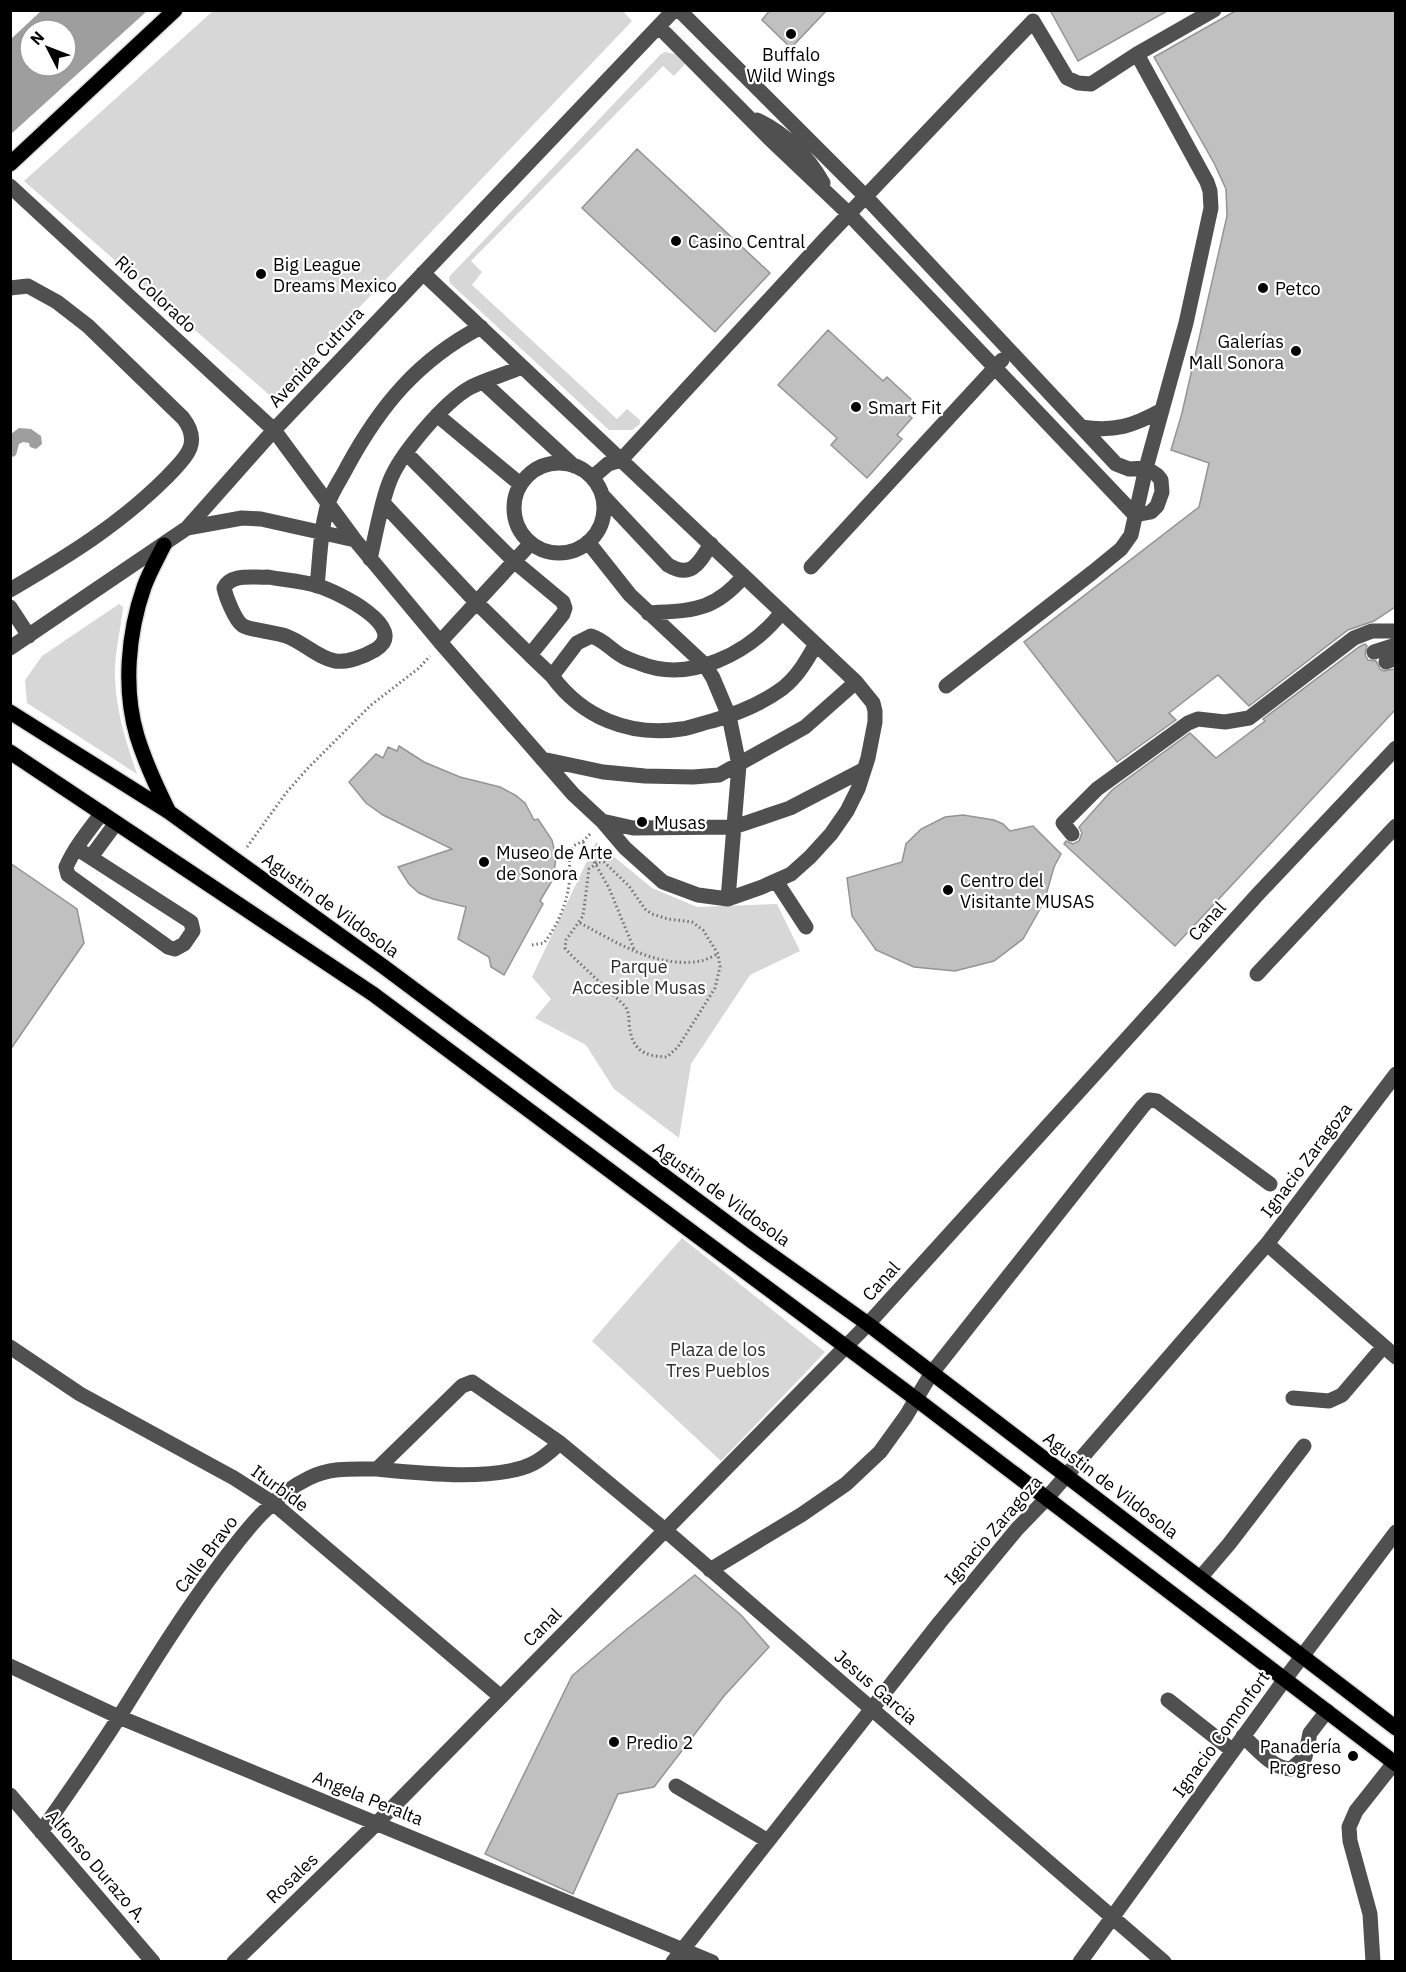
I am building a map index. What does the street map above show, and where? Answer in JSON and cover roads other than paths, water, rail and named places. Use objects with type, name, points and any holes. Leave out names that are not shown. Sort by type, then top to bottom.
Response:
[{"type":"main road","points":[[10,164],[175,10]]},
{"type":"main road","points":[[164,546],[145,586],[138,609],[132,636],[129,684],[131,710],[137,737],[169,812]]},
{"type":"main road","name":"Agustin de Vildosola","points":[[10,712],[169,812],[384,967],[753,1242],[868,1324],[1395,1728]]},
{"type":"main road","points":[[10,752],[373,994],[846,1346],[1395,1763]]},
{"type":"street","points":[[680,10],[865,196],[1116,464],[1129,469],[1146,468],[1157,475],[1161,480],[1160,500],[1151,512],[1135,515]]},
{"type":"street","points":[[593,477],[608,464],[621,460],[1031,16],[1067,78],[1078,84],[1091,84],[1137,54],[1214,10]]},
{"type":"street","points":[[664,17],[749,116],[849,214],[1135,515]]},
{"type":"street","name":"Avenida Cutrura","points":[[10,648],[164,546],[187,528],[274,430],[664,17]]},
{"type":"street","points":[[946,686],[1121,549],[1131,535],[1146,468],[1186,324],[1211,208],[1210,191],[1137,54]]},
{"type":"street","name":"Rio Colorado","points":[[10,186],[274,430],[370,559],[542,759],[624,848],[663,882],[698,895],[728,899]]},
{"type":"street","points":[[423,273],[856,682],[873,703],[875,711],[873,732],[858,789],[831,834],[791,874],[728,899],[739,765],[729,716],[705,665],[630,595],[588,542]]},
{"type":"street","points":[[10,288],[28,286],[37,290],[57,302],[88,327],[183,418],[188,425],[192,441],[187,454],[144,499],[80,549],[10,591]]},
{"type":"street","points":[[317,586],[322,532],[328,502],[362,439],[404,384],[422,366],[456,340],[481,327]]},
{"type":"street","points":[[811,567],[994,366],[1011,352]]},
{"type":"street","points":[[370,559],[388,485],[394,470],[406,453],[437,414],[472,387],[522,367]]},
{"type":"street","points":[[484,383],[574,466],[593,477],[603,496],[668,565],[688,570],[698,566],[711,544]]},
{"type":"street","points":[[1081,427],[1099,430],[1120,428],[1139,423],[1162,410]]},
{"type":"street","points":[[437,414],[520,484]]},
{"type":"street","points":[[406,453],[515,562],[563,602],[565,608],[563,614],[530,654]]},
{"type":"street","points":[[574,466],[560,463],[540,467],[530,473],[520,484],[514,499],[514,518],[520,532],[531,543],[547,553],[562,554],[577,551],[596,534],[603,517],[603,496]]},
{"type":"street","points":[[384,504],[477,603],[552,676],[570,699],[594,716],[619,726],[648,730],[681,729],[729,716],[767,698],[783,687],[800,670],[816,644]]},
{"type":"street","points":[[187,528],[242,518],[261,519],[355,540]]},
{"type":"street","points":[[440,642],[531,543]]},
{"type":"street","points":[[648,613],[700,608],[721,599],[744,576]]},
{"type":"street","points":[[268,577],[317,586],[345,596],[382,625],[386,633],[379,647],[369,654],[342,661],[329,659],[298,640],[283,634],[242,626],[237,620],[224,588],[228,580],[268,577]]},
{"type":"street","points":[[10,607],[29,636]]},
{"type":"street","points":[[552,676],[577,644],[591,636],[597,637],[621,655],[652,668],[674,671],[705,665],[752,642],[769,629],[782,612]]},
{"type":"street","points":[[1067,828],[1093,802],[1188,723],[1198,719],[1225,722],[1249,718],[1354,638],[1372,631],[1395,631]]},
{"type":"street","points":[[1385,657],[1395,645]]},
{"type":"street","points":[[542,759],[603,772],[645,776],[719,775],[805,727],[856,682]]},
{"type":"street","name":"Canal","points":[[377,1823],[868,1324],[1258,894],[1395,748]]},
{"type":"street","points":[[602,822],[633,828],[734,826],[790,808],[863,770]]},
{"type":"street","points":[[76,848],[191,922],[193,931],[184,944],[175,949],[168,947],[68,875],[66,867],[76,848],[102,813]]},
{"type":"street","points":[[91,857],[116,823]]},
{"type":"street","points":[[1257,974],[1395,826]]},
{"type":"street","points":[[776,881],[806,927]]},
{"type":"street","name":"Ignacio Zaragoza","points":[[672,1962],[940,1622],[1017,1529],[1046,1499],[1267,1244],[1395,1074]]},
{"type":"street","points":[[710,1570],[801,1515],[846,1484],[880,1452],[931,1374],[1091,1170],[1149,1100],[1157,1101],[1270,1184]]},
{"type":"street","points":[[1267,1244],[1395,1357]]},
{"type":"street","name":"Iturbide","points":[[10,1347],[80,1394],[234,1478],[273,1503],[501,1697]]},
{"type":"street","points":[[1293,1398],[1329,1401],[1342,1395],[1383,1347]]},
{"type":"street","name":"Jesus Garcia","points":[[377,1469],[468,1382],[476,1384],[560,1443],[665,1530],[1164,1962]]},
{"type":"street","points":[[377,1469],[437,1474],[500,1472],[534,1463],[560,1443]]},
{"type":"street","points":[[1200,1578],[1304,1446]]},
{"type":"street","name":"Calle Bravo","points":[[41,1832],[119,1717],[201,1589],[229,1552],[273,1503],[310,1477],[327,1471],[377,1469]]},
{"type":"street","name":"Ignacio Comonfort","points":[[1080,1962],[1243,1736],[1395,1532]]},
{"type":"street","name":"Angela Peralta","points":[[10,1666],[119,1717],[712,1962]]},
{"type":"street","points":[[1168,1700],[1233,1751]]},
{"type":"street","points":[[1243,1736],[1282,1769],[1291,1769],[1305,1756],[1310,1733],[1327,1711]]},
{"type":"street","points":[[1373,1962],[1370,1914],[1350,1841],[1349,1827],[1356,1811],[1395,1763]]},
{"type":"street","points":[[676,1786],[768,1841]]},
{"type":"street","name":"Alfonso Durazo A.","points":[[10,1795],[153,1962]]},
{"type":"street","name":"Rosales","points":[[234,1962],[377,1823]]},
{"type":"place","name":"Buffalo Wild Wings","points":[[791,34]]},
{"type":"place","name":"Casino Central","points":[[676,241]]},
{"type":"place","name":"Big League Dreams Mexico","points":[[261,274]]},
{"type":"place","name":"Petco","points":[[1263,288]]},
{"type":"place","name":"Galerías Mall Sonora","points":[[1296,351]]},
{"type":"place","name":"Smart Fit","points":[[856,407]]},
{"type":"place","name":"Musas","points":[[642,822]]},
{"type":"place","name":"Museo de Arte de Sonora","points":[[484,862]]},
{"type":"place","name":"Centro del Visitante MUSAS","points":[[948,890]]},
{"type":"place","name":"Predio 2","points":[[614,1742]]},
{"type":"place","name":"Panadería Progreso","points":[[1353,1756]]},
{"type":"park label","name":"Parque Accesible Musas","points":[[639,976]]},
{"type":"park label","name":"Plaza de los Tres Pueblos","points":[[718,1359]]}]
